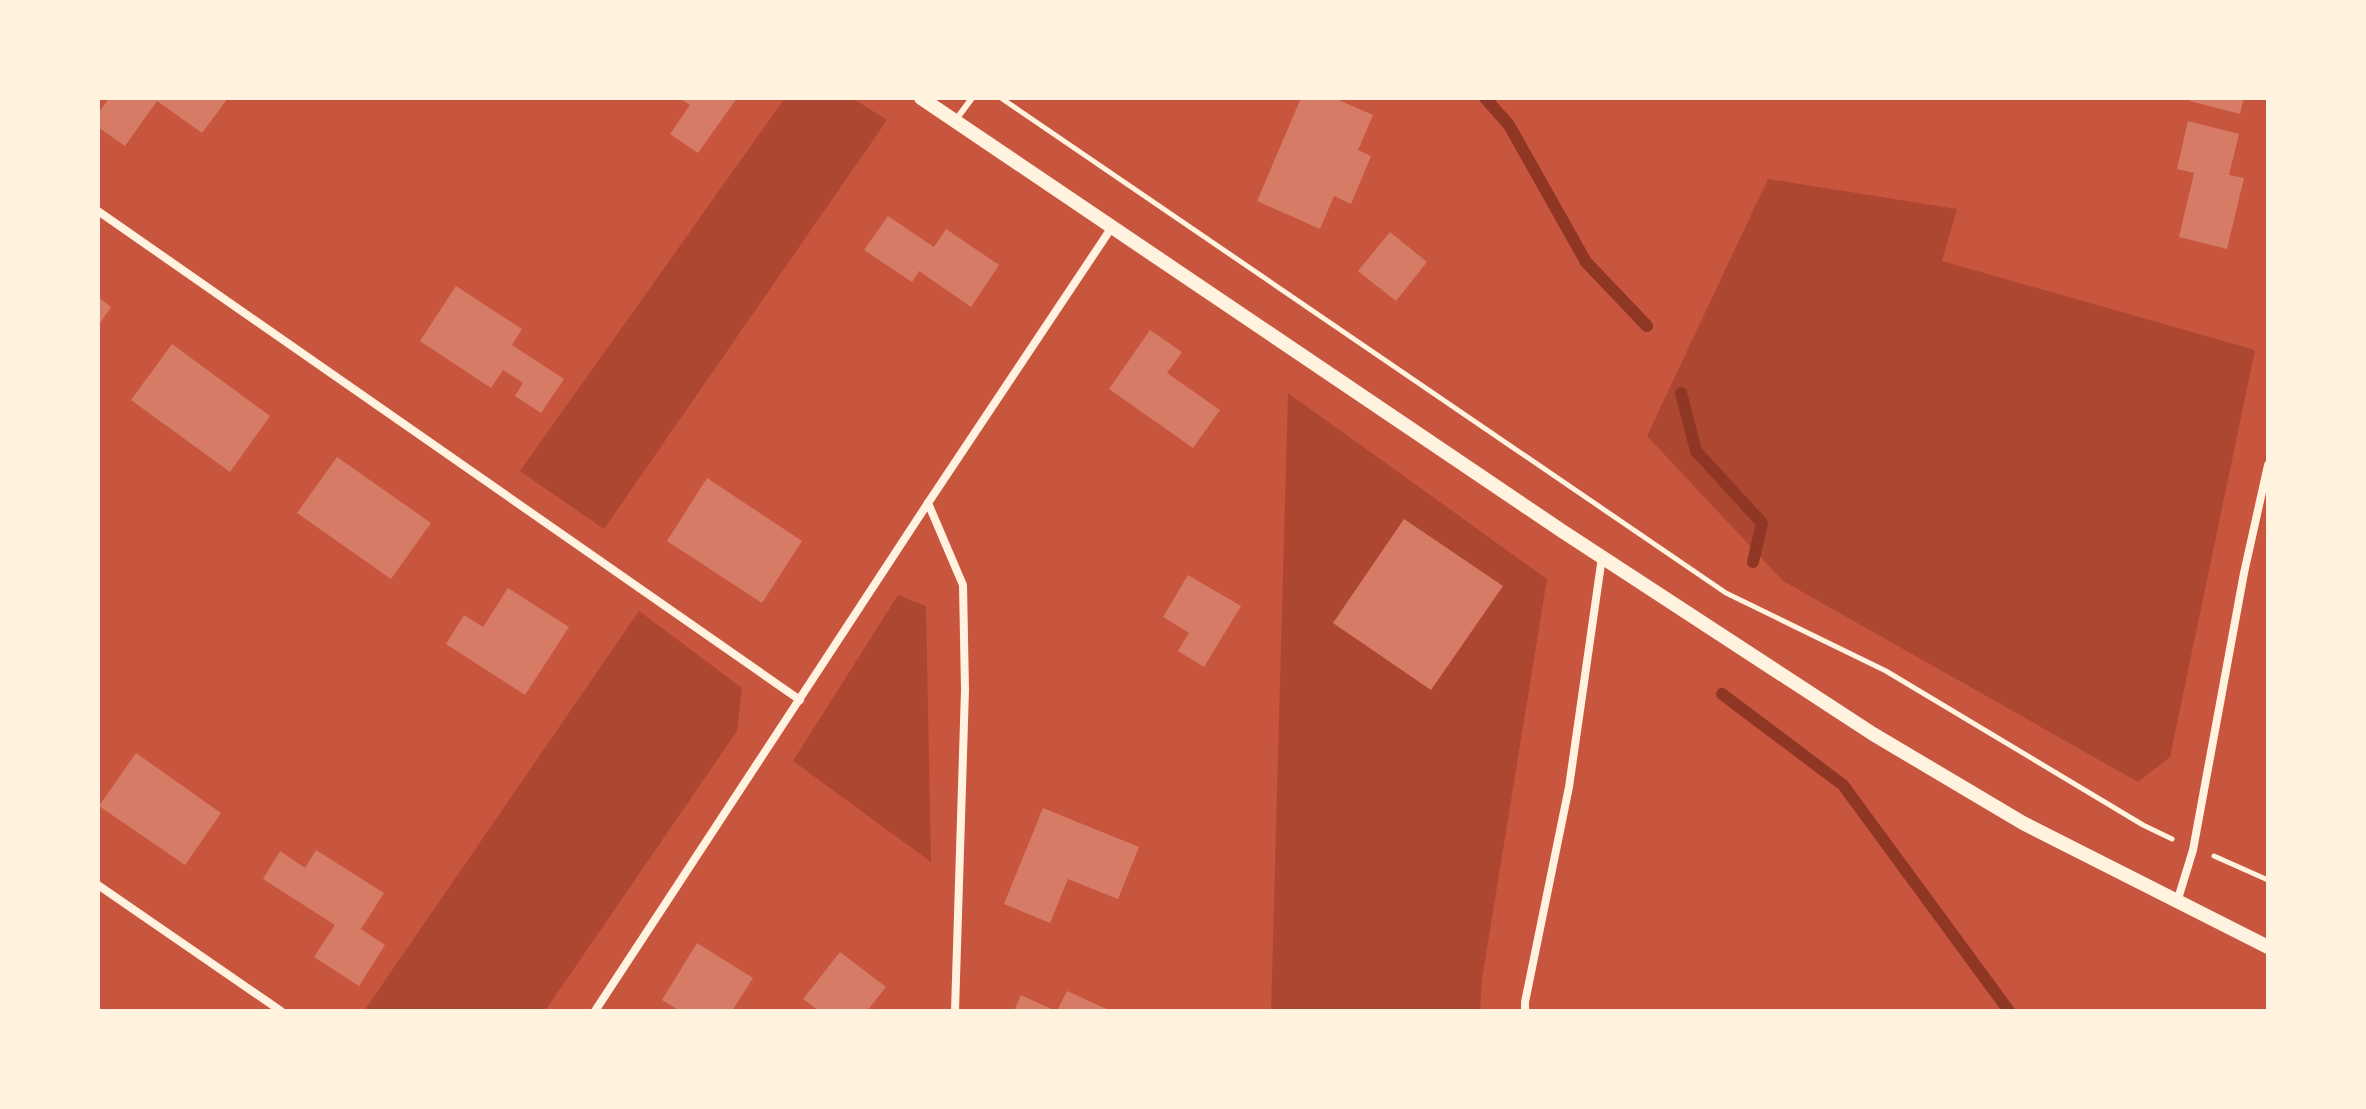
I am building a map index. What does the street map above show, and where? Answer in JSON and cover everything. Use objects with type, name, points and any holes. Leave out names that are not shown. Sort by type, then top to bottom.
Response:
[{"type":"street","points":[[921,98],[1602,556],[1873,734],[2023,823],[2268,947]]},
{"type":"street","points":[[98,211],[800,700]]},
{"type":"street","points":[[595,1011],[1112,227]]},
{"type":"street","points":[[2177,902],[2193,850],[2244,573],[2268,465]]},
{"type":"street","points":[[928,503],[963,585],[965,690],[955,1011]]},
{"type":"street","points":[[1525,1011],[1569,787],[1602,556]]},
{"type":"street","points":[[98,885],[281,1011]]},
{"type":"lane","points":[[955,121],[972,98]]},
{"type":"path","points":[[1001,98],[1726,593],[1886,671],[2143,825],[2193,850],[2268,880]]},
{"type":"shaded area","points":[[785,98],[852,98],[887,120],[604,529],[520,471]]},
{"type":"shaded area","points":[[1768,179],[1957,209],[1942,261],[2255,350],[2170,757],[2138,782],[1783,581],[1647,436]]},
{"type":"shaded area","points":[[1288,393],[1547,579],[1482,979],[1480,1011],[1271,1011]]},
{"type":"shaded area","points":[[898,595],[926,606],[931,862],[793,761]]},
{"type":"shaded area","points":[[639,611],[742,688],[737,731],[545,1011],[364,1011]]},
{"type":"building","points":[[109,98],[228,98],[202,133],[157,101],[125,146],[98,127],[98,114]]},
{"type":"building","points":[[679,98],[737,98],[698,153],[670,134],[690,105]]},
{"type":"building","points":[[1301,98],[1334,98],[1373,115],[1358,150],[1371,156],[1351,204],[1334,196],[1320,229],[1257,201]]},
{"type":"building","points":[[2191,98],[2244,98],[2240,114],[2190,101]]},
{"type":"building","points":[[2188,121],[2239,134],[2229,175],[2244,178],[2227,249],[2179,237],[2194,173],[2177,169]]},
{"type":"building","points":[[888,216],[934,247],[946,229],[999,265],[971,307],[919,271],[912,282],[864,250]]},
{"type":"building","points":[[1390,232],[1427,262],[1396,301],[1358,271]]},
{"type":"building","points":[[456,286],[522,329],[512,345],[564,379],[541,413],[515,396],[523,383],[503,370],[491,388],[420,341]]},
{"type":"building","points":[[98,297],[111,307],[98,326]]},
{"type":"building","points":[[1150,330],[1182,352],[1167,373],[1220,410],[1193,448],[1109,389]]},
{"type":"building","points":[[172,344],[270,416],[230,472],[131,400]]},
{"type":"building","points":[[337,457],[431,523],[391,579],[297,513]]},
{"type":"building","points":[[707,478],[802,541],[762,603],[667,541]]},
{"type":"building","points":[[1404,519],[1503,586],[1431,690],[1333,623]]},
{"type":"building","points":[[1188,575],[1241,606],[1204,667],[1178,651],[1189,633],[1163,617]]},
{"type":"building","points":[[508,588],[569,627],[525,695],[446,644],[464,615],[483,627]]},
{"type":"building","points":[[136,753],[221,813],[185,865],[99,806]]},
{"type":"building","points":[[1043,808],[1139,847],[1118,899],[1068,879],[1050,923],[1004,904]]},
{"type":"building","points":[[316,850],[384,893],[361,929],[385,945],[359,986],[314,957],[335,925],[263,879],[280,851],[305,868]]},
{"type":"building","points":[[697,943],[753,978],[732,1011],[680,1011],[662,1000]]},
{"type":"building","points":[[840,952],[886,987],[867,1011],[819,1011],[803,999]]},
{"type":"building","points":[[1067,991],[1111,1011],[1057,1011]]},
{"type":"building","points":[[1021,995],[1056,1011],[1014,1011]]},
{"type":"waterway","points":[[1485,98],[1509,125],[1586,262],[1647,326]]},
{"type":"waterway","points":[[1681,393],[1696,451],[1762,523],[1753,562]]},
{"type":"waterway","points":[[1722,694],[1843,785],[2009,1011]]}]
